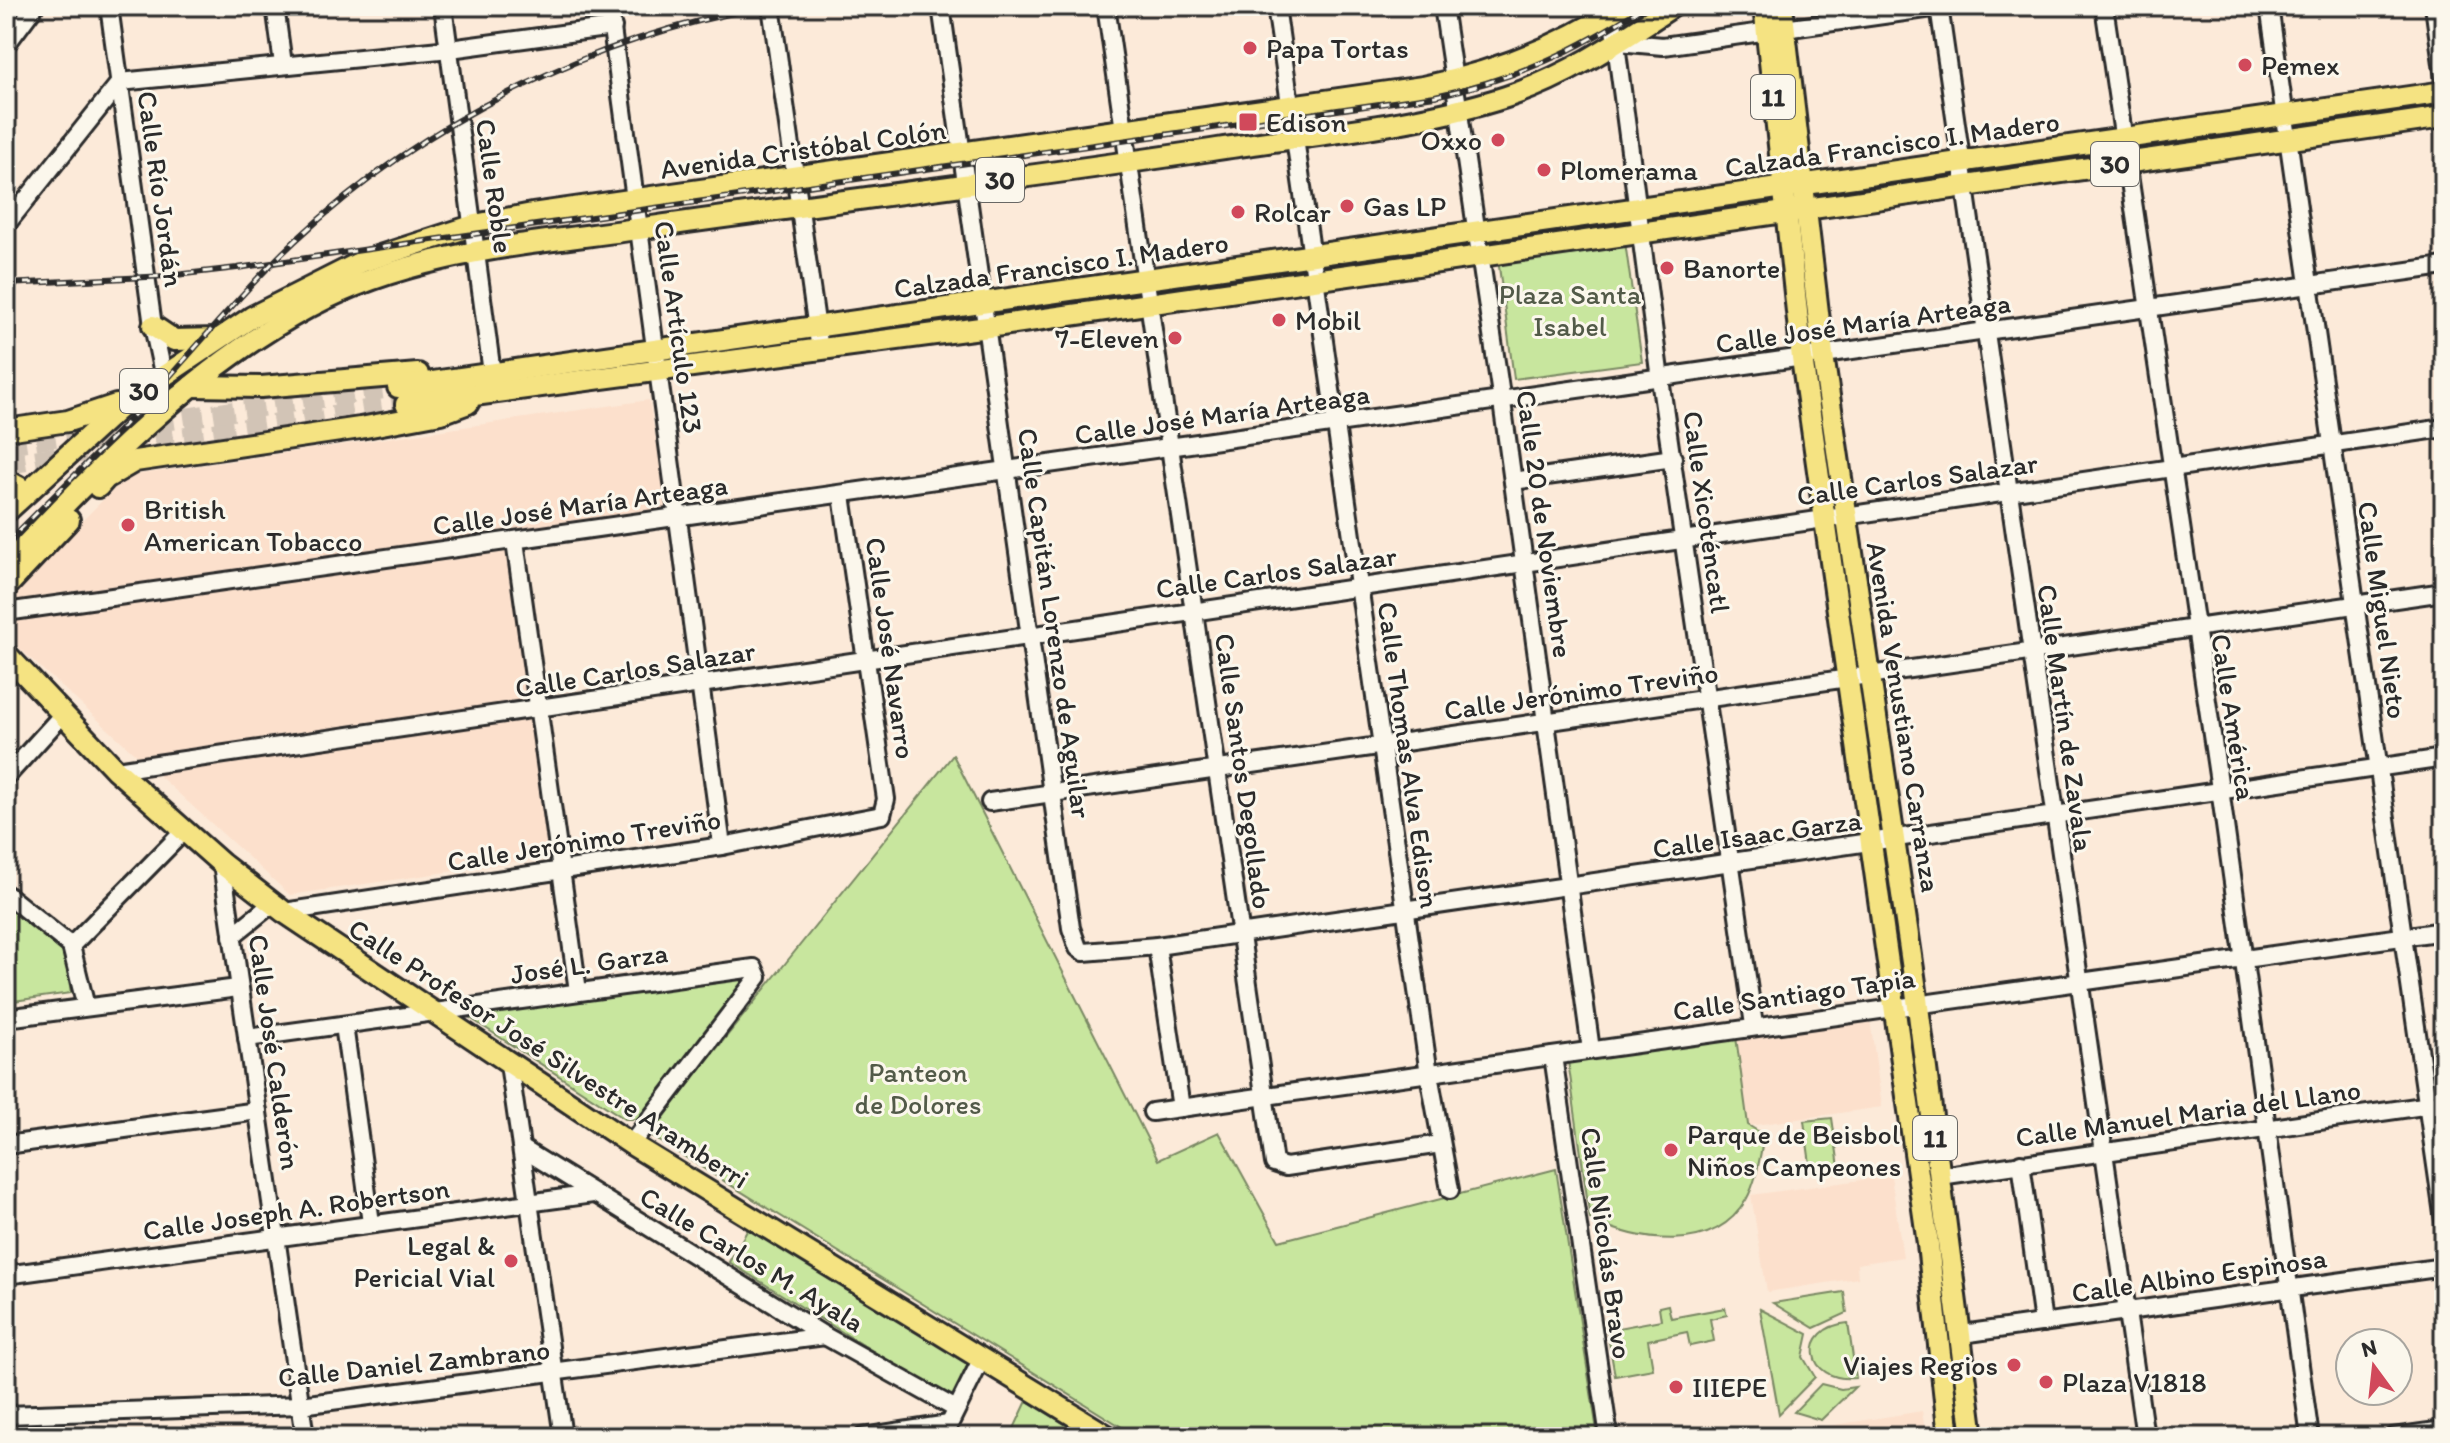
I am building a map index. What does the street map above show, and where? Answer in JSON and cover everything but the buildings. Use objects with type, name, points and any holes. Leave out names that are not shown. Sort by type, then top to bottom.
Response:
[{"type":"main road","name":"Avenida Cristóbal Colón","points":[[23,495],[128,400],[217,339],[306,298],[478,250],[1129,162],[1460,110],[1547,81],[1618,42],[1673,6]]},
{"type":"main road","name":"Avenida Venustiano Carranza","points":[[1764,6],[1776,30]]},
{"type":"main road","name":"Avenida Venustiano Carranza","points":[[1782,6],[1776,30],[1793,187],[1786,212],[1812,356],[1834,517],[1847,679],[1928,1244],[1949,1437]]},
{"type":"main road","name":"Avenida Cristóbal Colón","points":[[6,566],[104,464],[192,386],[306,298],[361,262],[475,225],[962,156],[1454,81],[1530,57],[1616,8]]},
{"type":"main road","name":"Calzada Francisco I. Madero","points":[[2444,92],[985,305],[441,380],[402,395],[481,394],[660,372],[2444,117]]},
{"type":"main road","name":"Avenida Venustiano Carranza","points":[[1793,187],[1807,209],[1812,356]]},
{"type":"main road","points":[[153,326],[174,340],[217,339]]},
{"type":"main road","points":[[192,386],[261,387],[409,373],[441,380]]},
{"type":"main road","points":[[6,587],[106,478],[135,461],[426,416],[465,405],[481,394]]},
{"type":"main road","points":[[6,430],[68,421],[128,400]]},
{"type":"main road","points":[[6,480],[19,487],[23,495]]},
{"type":"main road","name":"30","points":[[6,512],[23,495]]},
{"type":"main road","name":"Avenida Venustiano Carranza","points":[[1834,517],[1870,675],[1895,839],[1962,1334],[1973,1437]]},
{"type":"main road","name":"Calle Profesor José Silvestre Aramberri","points":[[6,654],[116,770],[222,864],[279,907],[631,1144],[1109,1437]]},
{"type":"street","points":[[6,45],[35,6]]},
{"type":"street","points":[[275,6],[283,64]]},
{"type":"street","name":"Calle Roble","points":[[443,6],[475,225],[492,373]]},
{"type":"street","name":"Calle Artículo 123","points":[[609,6],[722,846]]},
{"type":"street","points":[[771,6],[820,350]]},
{"type":"street","points":[[941,6],[985,305]]},
{"type":"street","name":"Calle Santos Degollado","points":[[1106,6],[1274,1163],[1286,1167],[1441,1144]]},
{"type":"street","name":"Calle Thomas Alva Edison","points":[[1276,6],[1429,1074],[1450,1190]]},
{"type":"street","name":"Calle 20 de Noviembre","points":[[1443,6],[1502,402],[1591,1050]]},
{"type":"street","points":[[1618,42],[1663,46],[1942,6]]},
{"type":"street","name":"Calle Martín de Zavala","points":[[1942,6],[2030,654],[2145,1437]]},
{"type":"street","name":"Calle América","points":[[2104,6],[2121,139],[2220,789],[2241,958],[2310,1437]]},
{"type":"street","name":"Calle Miguel Nieto","points":[[2269,6],[2379,766],[2405,936],[2436,1104],[2444,1221]]},
{"type":"street","points":[[2434,6],[2444,78]]},
{"type":"street","name":"Calle Río Jordán","points":[[108,7],[153,326],[164,378]]},
{"type":"street","name":"Calle Xicoténcatl","points":[[1616,8],[1660,379],[1754,1025]]},
{"type":"street","points":[[6,225],[120,82],[450,49],[613,27]]},
{"type":"street","name":"Calle José María Arteaga","points":[[6,612],[2444,266]]},
{"type":"street","name":"Calle Capitán Lorenzo de Aguilar","points":[[985,305],[1071,928],[1078,948]]},
{"type":"street","name":"Calle Carlos Salazar","points":[[116,770],[539,711],[1194,609],[1358,588],[2444,428]]},
{"type":"street","points":[[1513,481],[1673,458]]},
{"type":"street","name":"Calle José Navarro","points":[[842,495],[886,808]]},
{"type":"street","points":[[515,541],[578,991]]},
{"type":"street","name":"Calle Jerónimo Treviño","points":[[990,802],[2444,592]]},
{"type":"street","points":[[6,777],[64,713]]},
{"type":"street","name":"Calle Isaac Garza","points":[[1078,948],[1091,954],[1157,946],[2444,758]]},
{"type":"street","name":"Calle Jerónimo Treviño","points":[[279,907],[722,846],[874,819],[886,808]]},
{"type":"street","points":[[71,946],[185,830]]},
{"type":"street","name":"Calle José Calderón","points":[[222,864],[305,1437]]},
{"type":"street","points":[[6,894],[71,946],[86,1007]]},
{"type":"street","points":[[232,936],[279,907]]},
{"type":"street","name":"Calle Santiago Tapia","points":[[1152,1112],[1754,1025],[2444,931]]},
{"type":"street","points":[[1157,946],[1181,1108]]},
{"type":"street","name":"José L. Garza","points":[[247,1038],[748,966],[757,972],[755,981],[631,1144]]},
{"type":"street","points":[[6,1018],[238,988]]},
{"type":"street","points":[[344,1025],[371,1223]]},
{"type":"street","name":"Calle Nicolás Bravo","points":[[1553,1056],[1609,1437]]},
{"type":"street","points":[[509,1064],[563,1437]]},
{"type":"street","name":"Calle Manuel Maria del Llano","points":[[1940,1176],[2436,1104]]},
{"type":"street","points":[[6,1145],[258,1111]]},
{"type":"street","name":"Calle Carlos M. Ayala","points":[[523,1149],[825,1336],[949,1424]]},
{"type":"street","points":[[2021,1163],[2043,1323]]},
{"type":"street","name":"Calle Joseph A. Robertson","points":[[6,1275],[593,1194]]},
{"type":"street","name":"Calle Albino Espinosa","points":[[1962,1334],[2444,1267]]},
{"type":"street","name":"Calle Daniel Zambrano","points":[[6,1415],[301,1405],[825,1336]]},
{"type":"street","points":[[863,1437],[949,1424],[981,1360]]},
{"type":"street","points":[[2393,1437],[2444,1430]]},
{"type":"shaded area","name":"British American Tobacco","points":[[649,400],[668,508],[504,533],[549,857],[290,895],[6,636],[6,597],[127,476]]},
{"type":"shaded area","points":[[1870,1019],[1882,1107],[1748,1126],[1736,1037]]},
{"type":"shaded area","points":[[1891,1176],[1903,1257],[1857,1264],[1858,1278],[1767,1292],[1751,1195]]},
{"type":"shaded area","points":[[1922,1411],[1926,1437],[1760,1437]]},
{"type":"green space","name":"Plaza Santa Isabel","points":[[1625,242],[1642,362],[1514,379],[1498,259]]},
{"type":"green space","name":"Panteon de Dolores","points":[[953,755],[1158,1160],[1219,1132],[1279,1241],[1556,1169],[1598,1437],[1138,1437],[648,1134]]},
{"type":"green space","points":[[6,904],[65,954],[71,993],[6,1002]]},
{"type":"green space","points":[[752,972],[651,1104],[636,1119],[625,1119],[461,1012]]},
{"type":"green space","name":"Parque de Beisbol Niños Campeones","points":[[1736,1037],[1748,1125],[1764,1135],[1753,1185],[1732,1218],[1715,1229],[1674,1239],[1631,1233],[1590,1219],[1568,1061]]},
{"type":"green space","points":[[1832,1118],[1839,1167],[1811,1171],[1804,1121]]},
{"type":"green space","points":[[751,1224],[966,1358],[968,1368],[952,1400],[729,1262]]},
{"type":"green space","points":[[1844,1292],[1847,1313],[1814,1328],[1773,1303]]},
{"type":"green space","points":[[1668,1305],[1671,1318],[1725,1308],[1727,1315],[1710,1319],[1714,1341],[1690,1346],[1687,1332],[1648,1340],[1653,1369],[1615,1376],[1607,1330],[1661,1320],[1659,1307]]},
{"type":"green space","points":[[1760,1309],[1808,1334],[1803,1357],[1815,1377],[1779,1414]]},
{"type":"green space","points":[[1848,1323],[1856,1378],[1826,1372],[1817,1364],[1814,1354],[1815,1343],[1821,1334]]},
{"type":"green space","points":[[1821,1384],[1841,1389],[1855,1387],[1821,1420],[1794,1412]]},
{"type":"green space","points":[[1027,1401],[1086,1437],[1010,1437]]},
{"type":"tunnel","points":[[6,444],[398,387]]},
{"type":"tunnel","points":[[6,464],[406,404]]},
{"type":"railway","points":[[6,544],[134,416],[276,259],[345,197],[399,158],[456,122],[576,62],[703,20],[768,6]]},
{"type":"railway","points":[[6,284],[167,276],[237,268],[1435,96],[1492,81],[1544,62],[1645,6]]},
{"type":"place","name":"Papa Tortas","points":[[1250,48]]},
{"type":"place","name":"Pemex","points":[[2245,65]]},
{"type":"place","name":"Edison","points":[[1248,122]]},
{"type":"place","name":"Oxxo","points":[[1498,140]]},
{"type":"place","name":"Plomerama","points":[[1544,170]]},
{"type":"place","name":"Gas LP","points":[[1347,206]]},
{"type":"place","name":"Rolcar","points":[[1238,212]]},
{"type":"place","name":"Banorte","points":[[1667,268]]},
{"type":"place","name":"Mobil","points":[[1279,320]]},
{"type":"place","name":"7-Eleven","points":[[1175,338]]},
{"type":"place","name":"British American Tobacco","points":[[128,525]]},
{"type":"place","name":"Parque de Beisbol Niños Campeones","points":[[1671,1150]]},
{"type":"place","name":"Legal & Pericial Vial","points":[[511,1261]]},
{"type":"place","name":"Viajes Regios","points":[[2014,1365]]},
{"type":"place","name":"Plaza V1818","points":[[2046,1382]]},
{"type":"place","name":"IIIEPE","points":[[1676,1387]]}]
